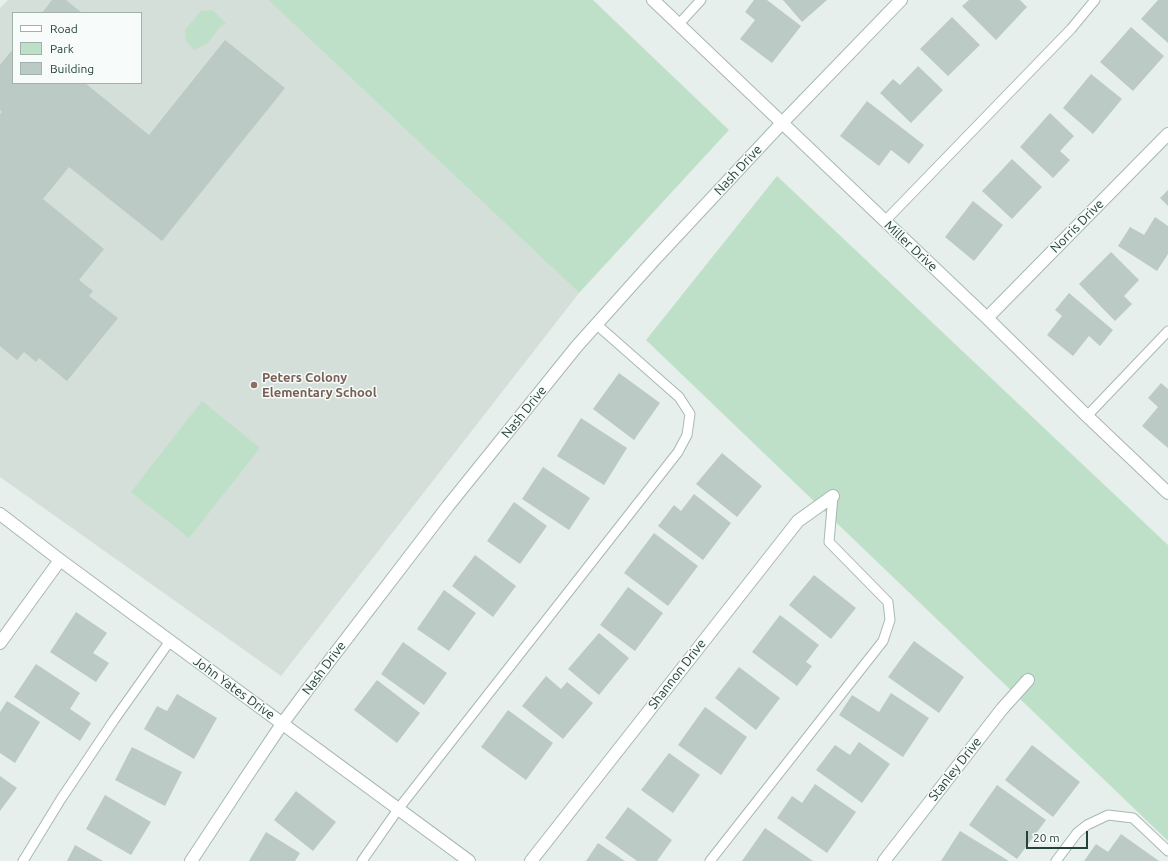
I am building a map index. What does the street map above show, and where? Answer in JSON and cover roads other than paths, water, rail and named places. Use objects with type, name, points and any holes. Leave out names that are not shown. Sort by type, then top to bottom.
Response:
[{"type":"street","name":"Miller Drive","points":[[653,0],[987,318],[1168,493]]},
{"type":"street","name":"Nash Drive","points":[[191,861],[282,724],[444,512],[577,346],[782,123],[901,0]]},
{"type":"street","name":"Norris Drive","points":[[987,318],[1168,134]]},
{"type":"street","name":"Shannon Drive","points":[[531,861],[798,521],[833,496]]},
{"type":"street","name":"John Yates Drive","points":[[0,514],[282,724],[470,861]]},
{"type":"street","points":[[0,643],[60,560]]},
{"type":"street","name":"Stanley Drive","points":[[884,861],[1002,709],[1028,680]]},
{"type":"lane","points":[[679,24],[702,0]]},
{"type":"lane","points":[[885,222],[1070,29],[1095,0]]},
{"type":"lane","points":[[362,861],[399,808],[678,452],[687,435],[690,414],[679,397],[596,324]]},
{"type":"lane","points":[[1087,416],[1168,331]]},
{"type":"lane","points":[[710,861],[883,641],[890,620],[888,602],[829,542],[833,496]]},
{"type":"lane","points":[[23,861],[96,746],[170,641]]},
{"type":"lane","points":[[1056,861],[1077,833],[1087,825],[1108,815],[1133,818],[1168,851]]},
{"type":"place","name":"Peters Colony Elementary School","points":[[254,385]]}]
